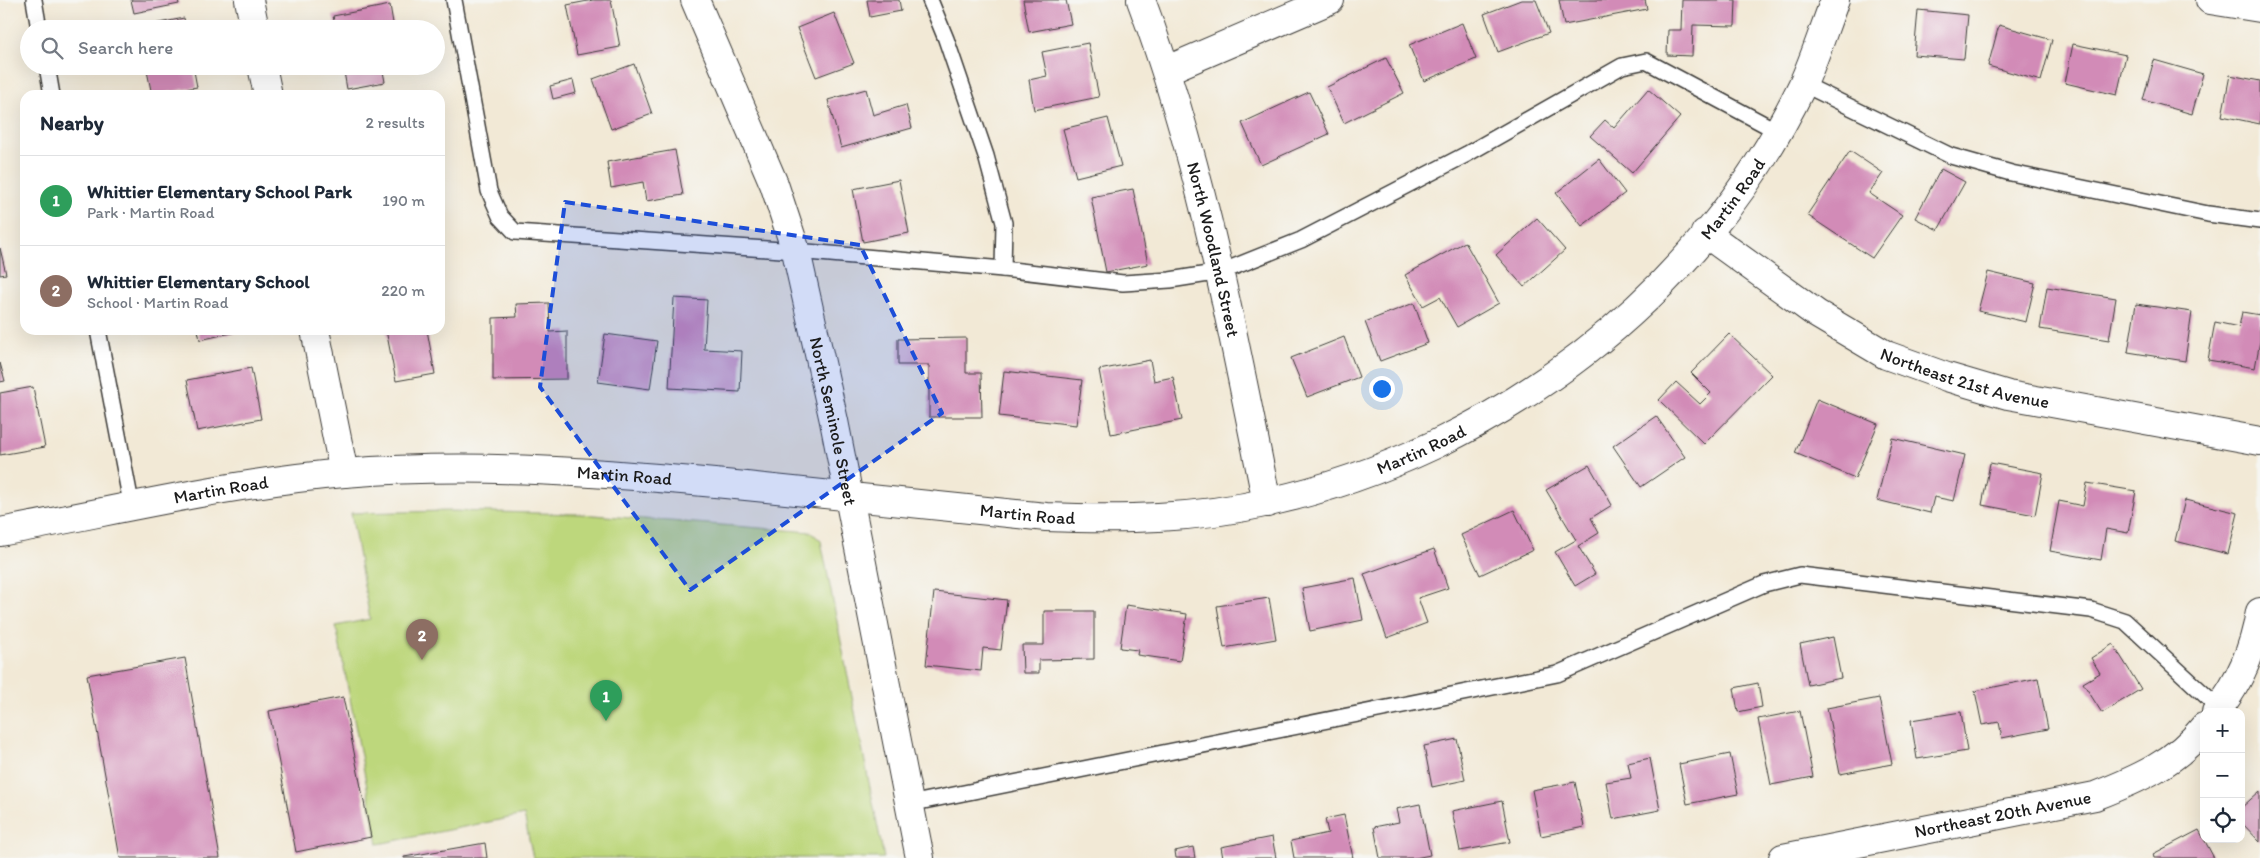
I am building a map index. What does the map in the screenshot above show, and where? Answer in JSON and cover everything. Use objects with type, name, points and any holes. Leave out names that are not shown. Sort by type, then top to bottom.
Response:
[{"type":"street","points":[[249,0],[253,20]]},
{"type":"street","name":"North Seminole Street","points":[[695,0],[774,184],[796,251],[848,496],[920,858]]},
{"type":"street","name":"North Woodland Street","points":[[1141,0],[1167,70],[1185,130],[1221,272],[1267,503]]},
{"type":"street","points":[[1167,70],[1330,0]]},
{"type":"street","name":"Martin Road","points":[[0,532],[239,488],[344,473],[467,468],[635,475],[1046,517],[1107,520],[1160,518],[1267,503],[1309,492],[1382,468],[1444,442],[1498,412],[1554,376],[1611,331],[1674,270],[1706,233],[1746,181],[1777,132],[1803,84],[1835,0]]},
{"type":"street","points":[[2210,0],[2260,8]]},
{"type":"street","points":[[264,75],[267,90]]},
{"type":"street","name":"Northeast 21st Avenue","points":[[1706,233],[1817,314],[1895,358],[1947,378],[2008,395],[2260,442]]},
{"type":"street","points":[[316,335],[344,473]]},
{"type":"street","name":"Northeast 20th Avenue","points":[[2218,708],[2237,681],[2250,654],[2260,612]]},
{"type":"street","name":"Northeast 20th Avenue","points":[[1783,858],[2095,796],[2139,778],[2172,758],[2200,729]]},
{"type":"lane","points":[[34,0],[37,20]]},
{"type":"lane","points":[[454,0],[489,191],[500,216],[515,232],[796,251],[1003,269],[1123,283],[1170,280],[1221,272],[1301,240],[1467,154],[1622,66],[1646,62],[1777,132]]},
{"type":"lane","points":[[930,0],[946,39],[986,156],[1004,223],[1003,269]]},
{"type":"lane","points":[[49,75],[51,90]]},
{"type":"lane","points":[[1803,84],[1951,156],[2010,174],[2208,214],[2260,221]]},
{"type":"lane","points":[[99,335],[132,508]]},
{"type":"lane","points":[[909,804],[1557,674],[1764,584],[1800,575],[2091,610],[2125,622],[2206,708]]},
{"type":"highlighted area","points":[[565,202],[860,245],[942,413],[690,590],[540,387]]},
{"type":"green space","points":[[450,511],[580,514],[811,532],[821,541],[884,858],[533,858],[524,815],[378,844],[336,626],[370,619],[351,513]]},
{"type":"building","points":[[131,0],[178,0],[179,4],[134,13]]},
{"type":"building","points":[[593,0],[611,0],[620,47],[577,55],[567,5]]},
{"type":"building","points":[[867,0],[899,0],[901,11],[870,17]]},
{"type":"building","points":[[1023,0],[1066,0],[1071,24],[1029,32]]},
{"type":"building","points":[[1521,0],[1536,0],[1549,33],[1498,52],[1484,14]]},
{"type":"building","points":[[1559,0],[1645,0],[1647,9],[1564,25]]},
{"type":"building","points":[[1682,0],[1736,0],[1735,26],[1693,25],[1692,56],[1667,55],[1668,30],[1681,30]]},
{"type":"building","points":[[390,5],[392,20],[334,20],[333,16]]},
{"type":"building","points":[[1918,10],[1968,15],[1964,59],[1914,55]]},
{"type":"building","points":[[834,13],[854,63],[816,77],[797,28]]},
{"type":"building","points":[[1462,23],[1476,59],[1424,81],[1409,45]]},
{"type":"building","points":[[1999,25],[2052,40],[2041,81],[1988,66]]},
{"type":"building","points":[[1088,43],[1099,97],[1034,110],[1029,80],[1047,76],[1042,52]]},
{"type":"building","points":[[2073,44],[2126,55],[2117,95],[2065,83]]},
{"type":"building","points":[[1386,58],[1404,93],[1344,123],[1327,87]]},
{"type":"building","points":[[2154,60],[2203,74],[2192,114],[2143,100]]},
{"type":"building","points":[[634,64],[652,114],[611,129],[593,79]]},
{"type":"building","points":[[148,75],[195,75],[197,87],[180,90],[151,90]]},
{"type":"building","points":[[345,75],[384,75],[385,82],[347,89]]},
{"type":"building","points":[[2230,75],[2260,81],[2260,124],[2222,116]]},
{"type":"building","points":[[573,80],[576,93],[553,99],[550,86]]},
{"type":"building","points":[[866,89],[873,115],[906,105],[912,128],[841,148],[828,100]]},
{"type":"building","points":[[1648,89],[1680,117],[1632,173],[1590,136],[1605,120],[1614,128]]},
{"type":"building","points":[[1309,92],[1329,134],[1261,165],[1242,123]]},
{"type":"building","points":[[1108,118],[1121,166],[1076,177],[1063,129]]},
{"type":"building","points":[[675,150],[683,195],[646,201],[643,182],[611,188],[607,162]]},
{"type":"building","points":[[1850,151],[1883,173],[1869,193],[1902,215],[1872,258],[1807,215]]},
{"type":"building","points":[[1599,159],[1625,193],[1582,226],[1556,193]]},
{"type":"building","points":[[1941,169],[1965,182],[1938,230],[1915,218]]},
{"type":"building","points":[[899,180],[909,233],[863,242],[853,189]]},
{"type":"building","points":[[1133,189],[1148,264],[1106,272],[1091,197]]},
{"type":"building","points":[[1537,218],[1565,250],[1524,287],[1496,255]]},
{"type":"building","points":[[1465,242],[1499,303],[1457,327],[1440,297],[1423,306],[1405,275]]},
{"type":"building","points":[[0,248],[6,274],[0,275]]},
{"type":"building","points":[[1988,272],[2035,283],[2026,322],[1978,311]]},
{"type":"building","points":[[2047,287],[2116,298],[2109,340],[2040,329]]},
{"type":"building","points":[[674,298],[707,300],[704,349],[742,351],[740,392],[669,388]]},
{"type":"building","points":[[549,303],[550,332],[567,331],[567,379],[493,380],[493,318],[517,317],[516,304]]},
{"type":"building","points":[[1414,303],[1428,343],[1380,361],[1365,322]]},
{"type":"building","points":[[2136,304],[2192,312],[2185,361],[2128,352]]},
{"type":"building","points":[[2242,312],[2260,315],[2260,341],[2255,368],[2208,360],[2215,322],[2239,327]]},
{"type":"building","points":[[605,334],[657,341],[650,389],[598,382]]},
{"type":"building","points":[[1729,334],[1772,375],[1704,444],[1659,400],[1676,382],[1700,404],[1711,393],[1691,373]]},
{"type":"building","points":[[199,335],[222,335],[200,340]]},
{"type":"building","points":[[387,335],[428,335],[435,374],[396,381]]},
{"type":"building","points":[[1344,337],[1359,377],[1307,397],[1291,358]]},
{"type":"building","points":[[966,338],[966,373],[981,373],[982,417],[929,417],[929,365],[898,365],[898,339]]},
{"type":"building","points":[[1150,360],[1154,381],[1173,377],[1182,420],[1111,434],[1099,370]]},
{"type":"building","points":[[0,363],[5,381],[0,382]]},
{"type":"building","points":[[251,368],[261,419],[197,431],[187,380]]},
{"type":"building","points":[[1004,371],[1082,380],[1076,425],[999,416]]},
{"type":"building","points":[[33,387],[45,447],[0,455],[0,393]]},
{"type":"building","points":[[1817,399],[1878,424],[1855,478],[1795,453]]},
{"type":"building","points":[[1656,416],[1685,457],[1641,487],[1613,446]]},
{"type":"building","points":[[1892,438],[1965,455],[1954,501],[1934,497],[1930,513],[1877,500]]},
{"type":"building","points":[[1990,463],[2043,473],[2035,515],[1982,505]]},
{"type":"building","points":[[1589,465],[1612,505],[1591,518],[1599,533],[1578,546],[1595,574],[1575,586],[1555,552],[1576,540],[1546,490]]},
{"type":"building","points":[[2087,483],[2136,491],[2128,533],[2106,529],[2101,560],[2050,551],[2059,501],[2083,506]]},
{"type":"building","points":[[2185,500],[2238,513],[2228,554],[2175,541]]},
{"type":"building","points":[[1514,510],[1533,550],[1480,575],[1461,535]]},
{"type":"building","points":[[1434,549],[1448,588],[1418,598],[1427,623],[1387,638],[1364,574]]},
{"type":"building","points":[[1355,578],[1363,620],[1310,631],[1302,588]]},
{"type":"building","points":[[934,592],[1007,600],[1001,650],[983,648],[981,671],[926,665]]},
{"type":"building","points":[[1269,598],[1276,639],[1224,648],[1217,606]]},
{"type":"building","points":[[1126,605],[1187,614],[1180,661],[1137,655],[1138,650],[1120,648]]},
{"type":"building","points":[[1044,611],[1094,611],[1094,659],[1039,660],[1039,673],[1023,673],[1022,645],[1044,645]]},
{"type":"building","points":[[1833,637],[1841,678],[1808,685],[1800,644]]},
{"type":"building","points":[[2113,644],[2141,689],[2102,713],[2083,683],[2100,673],[2091,658]]},
{"type":"building","points":[[185,658],[220,858],[120,858],[87,675]]},
{"type":"building","points":[[2038,678],[2048,729],[2002,738],[1999,722],[1982,725],[1975,691]]},
{"type":"building","points":[[1758,683],[1762,707],[1738,712],[1734,688]]},
{"type":"building","points":[[343,697],[371,837],[296,852],[269,711]]},
{"type":"building","points":[[1879,698],[1892,764],[1840,774],[1827,708]]},
{"type":"building","points":[[1800,711],[1813,777],[1771,785],[1758,719]]},
{"type":"building","points":[[1961,712],[1967,751],[1917,759],[1911,720]]},
{"type":"building","points":[[1457,739],[1465,780],[1432,787],[1424,746]]},
{"type":"building","points":[[1730,754],[1738,794],[1687,804],[1679,764]]},
{"type":"building","points":[[1650,758],[1660,810],[1613,819],[1606,782],[1631,778],[1628,763]]},
{"type":"building","points":[[1575,782],[1584,827],[1541,836],[1532,790]]},
{"type":"building","points":[[2260,791],[2260,842],[2245,826],[2245,804]]},
{"type":"building","points":[[1502,801],[1510,842],[1460,851],[1452,811]]},
{"type":"building","points":[[1420,804],[1430,855],[1415,858],[1380,858],[1374,827],[1399,822],[1396,809]]},
{"type":"building","points":[[1344,815],[1353,858],[1294,858],[1291,841],[1328,833],[1325,819]]},
{"type":"building","points":[[2199,830],[2200,843],[2206,843],[2214,858],[2154,858],[2153,854]]},
{"type":"building","points":[[1272,837],[1276,858],[1223,858],[1221,847]]},
{"type":"building","points":[[485,843],[487,858],[404,858],[404,857]]},
{"type":"building","points":[[1193,847],[1195,858],[1176,858],[1175,851]]},
{"type":"place","name":"Whittier Elementary School","points":[[422,660]]},
{"type":"place","name":"Whittier Elementary School Park","points":[[606,721]]}]
